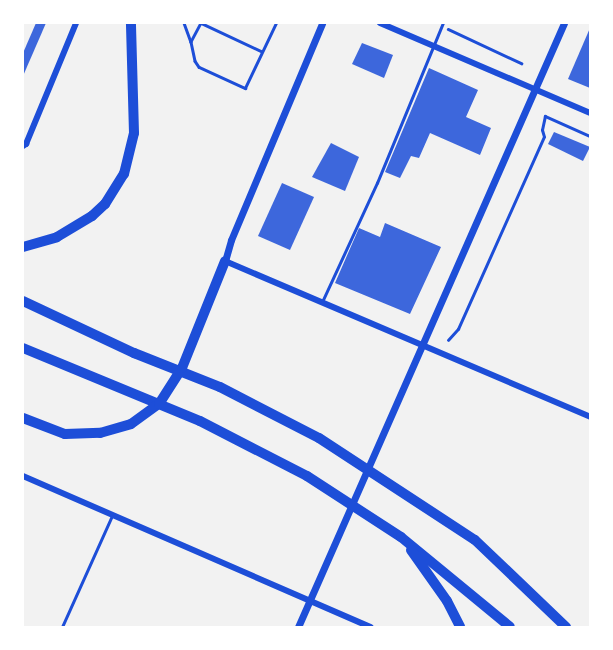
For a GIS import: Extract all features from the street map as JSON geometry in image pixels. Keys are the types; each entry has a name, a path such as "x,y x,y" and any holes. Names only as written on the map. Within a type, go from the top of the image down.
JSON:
{"highway":[{"path":"23,247 57,237 92,216 105,204 124,174 134,133 131,23"},
{"path":"23,418 65,434 100,433 131,424 159,404 181,368 225,261"},
{"path":"23,302 220,387 319,438 419,500 475,540 566,627"},
{"path":"23,348 200,421 307,476 401,537 510,627"},
{"path":"401,537 447,601 460,627"}],"street":[{"path":"25,145 76,23"},
{"path":"322,23 231,240 225,261 590,417"},
{"path":"380,23 590,113"},
{"path":"298,627 564,23"},
{"path":"23,477 372,627"}],"lane":[{"path":"184,23 200,67 245,88 276,23"},
{"path":"191,42 201,23 262,51"},
{"path":"322,302 377,183 442,24"},
{"path":"62,627 112,516"}],"path":[{"path":"442,24 522,63"},
{"path":"448,340 458,329 544,137 542,130 545,116 590,136"}],"building":[{"path":"36,23 46,23 23,76 23,53"},
{"path":"590,28 590,88 568,79"},
{"path":"362,43 393,55 384,78 352,64"},
{"path":"429,68 478,90 466,117 491,128 480,155 430,133 419,158 411,156 400,178 385,172"},
{"path":"554,132 590,147 583,161 548,144"},
{"path":"331,143 359,157 345,191 312,177"},
{"path":"282,183 314,197 290,250 258,236"},
{"path":"385,223 441,247 410,314 335,283 359,228 380,237"}]}
